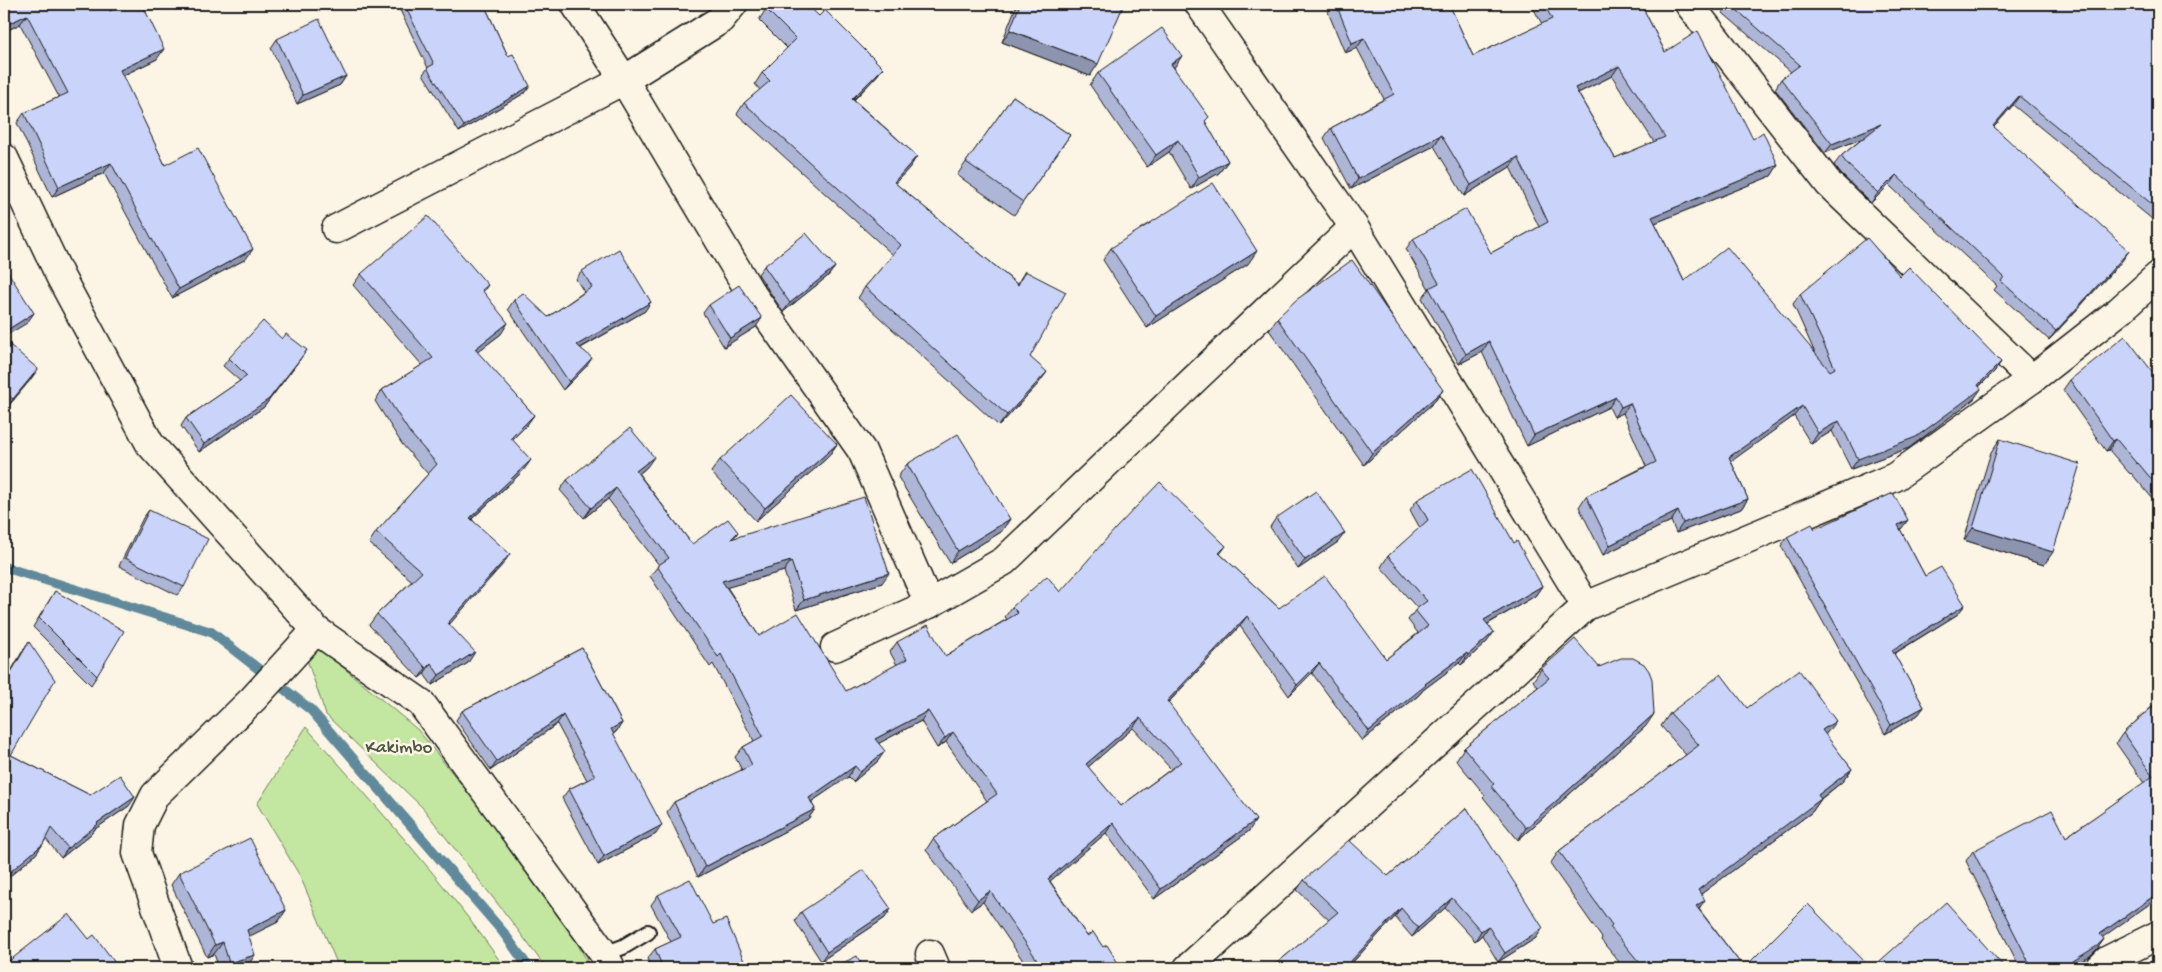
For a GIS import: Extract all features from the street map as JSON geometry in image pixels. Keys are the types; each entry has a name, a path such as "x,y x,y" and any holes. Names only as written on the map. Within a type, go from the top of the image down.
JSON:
{"street":[{"path":"575,4 624,80 749,290 862,451 929,604"},
{"path":"336,229 624,80 720,20 733,4"},
{"path":"1199,4 1354,227 1586,606"},
{"path":"1689,4 1829,184 2032,379"},
{"path":"4,158 61,278 150,444 316,630 421,703 608,961"},
{"path":"835,647 929,604 1004,561 1354,227"},
{"path":"1188,968 1586,606 1895,477 2032,379 2119,311 2158,276"},
{"path":"178,968 137,853 140,825 155,795 253,699 298,652 316,630"},
{"path":"2100,968 2108,960 2158,935"}],"lane":[{"path":"608,961 623,947 648,932"}],"green space":[{"name":"Kakimbo","path":"296,628 418,730 550,895 591,968 546,968 422,807 326,715"},
{"path":"306,727 384,815 459,905 505,968 339,968 300,876 257,804"}],"building":[{"path":"4,4 106,4 110,11 124,4 142,4 164,49 120,70 165,165 198,148 253,249 179,289 111,163 59,187 24,113 68,93 27,15 10,23 4,10"},
{"path":"404,4 484,4 508,56 513,54 530,86 464,126 427,68 434,64"},
{"path":"771,4 806,4 819,16 825,10 883,68 852,99 917,156 894,182 1018,285 1025,271 1066,292 1030,357 1047,372 1007,415 865,287 901,245 744,103 770,81 762,73 796,39 766,9"},
{"path":"1020,4 1124,4 1098,64 1010,30"},
{"path":"1336,4 1449,4 1473,56 1552,19 1544,4 1641,4 1665,52 1698,31 1753,139 1763,132 1778,165 1652,217 1684,281 1727,247 1830,371 1835,368 1800,294 1867,238 1900,276 1909,267 2001,362 1978,385 1981,389 1916,437 1858,459 1839,421 1818,433 1802,406 1729,457 1748,499 1683,523 1678,511 1610,545 1586,496 1656,462 1630,403 1621,407 1616,397 1534,435 1489,341 1466,354 1429,288 1439,283 1413,239 1466,209 1491,253 1548,222 1518,157 1471,185 1441,135 1358,179 1331,128 1394,94 1364,38 1352,43","holes":["1619,66 1665,137 1615,158 1575,88"]},
{"path":"1730,4 1801,4 1804,7 1808,4 2158,4 2158,209 2019,96 1993,126 2129,251 2056,331 2001,281 2004,277 1896,175 1878,193 1847,164 1841,156 1881,124 1832,144 1781,79 1800,65"},
{"path":"319,19 346,76 303,95 277,39"},
{"path":"1162,28 1182,56 1171,64 1209,117 1205,121 1228,161 1199,177 1178,140 1156,155 1098,73"},
{"path":"1013,96 1070,135 1023,202 966,162"},
{"path":"1213,183 1257,251 1156,316 1111,248"},
{"path":"428,216 488,285 482,290 508,323 475,349 534,415 511,438 531,460 470,518 510,554 448,623 475,652 439,675 431,663 426,668 377,614 422,572 376,532 437,464 410,433 382,390 433,358 361,274"},
{"path":"806,233 835,267 790,303 764,266"},
{"path":"619,249 651,302 577,345 592,358 569,382 514,300 523,293 548,317 592,287 582,271"},
{"path":"1352,260 1443,390 1372,453 1277,318 1296,300"},
{"path":"4,266 34,313 4,332"},
{"path":"739,285 762,318 730,338 709,305"},
{"path":"263,321 282,339 286,334 307,350 269,399 204,444 186,418 247,376 229,358"},
{"path":"2125,336 2158,379 2158,487 2116,439 2113,441 2070,380"},
{"path":"4,340 38,369 13,399 4,392"},
{"path":"791,395 837,444 765,508 720,460"},
{"path":"630,428 654,457 636,471 692,544 728,519 738,532 731,539 864,497 889,573 804,600 791,561 722,581 759,636 798,613 846,691 907,659 897,642 928,625 945,656 1018,613 1012,607 1047,576 1060,592 1116,528 1160,482 1226,546 1219,553 1279,608 1325,576 1386,659 1428,626 1415,610 1427,601 1388,556 1428,520 1417,500 1472,469 1514,543 1517,541 1542,586 1484,620 1494,632 1468,655 1467,653 1425,684 1369,731 1319,663 1297,685 1247,616 1167,701 1256,820 1161,889 1113,823 1048,879 1087,936 1093,932 1103,947 1107,945 1121,968 1037,968 1036,966 1040,964 990,891 978,900 933,839 997,794 953,732 945,738 928,711 875,739 885,751 860,772 855,766 809,798 815,809 705,867 674,802 752,765 743,747 763,736 721,654 718,657 657,566 669,558 616,488 591,508 567,480","holes":["1140,718 1181,762 1121,806 1086,764"]},
{"path":"958,434 1010,519 958,551 907,464"},
{"path":"2000,439 2080,464 2053,552 1973,528"},
{"path":"1316,491 1345,533 1305,560 1276,518"},
{"path":"1893,493 1908,520 1898,525 1925,576 1941,567 1965,605 1892,650 1924,707 1891,725 1787,537 1812,524 1815,529"},
{"path":"149,510 208,539 184,587 125,558"},
{"path":"55,591 124,631 97,676 39,618"},
{"path":"1575,639 1599,667 1621,658 1633,658 1644,664 1652,679 1654,714 1526,828 1491,786 1494,784 1464,748 1549,678 1541,669"},
{"path":"29,642 55,680 11,755 90,795 120,775 135,797 97,823 68,848 51,828 43,844 4,877 4,796 9,786 4,781 4,684"},
{"path":"582,648 622,723 611,729 662,825 604,856 569,789 595,776 563,715 497,761 462,711"},
{"path":"1799,670 1836,721 1822,730 1852,769 1818,795 1821,799 1698,890 1705,900 1696,906 1744,968 1644,968 1610,927 1612,925 1559,851 1699,745 1670,713 1721,674 1747,708"},
{"path":"2158,702 2158,893 2100,934 2104,939 2097,946 2062,968 2032,968 1973,851 2052,810 2066,837 2153,776 2123,733"},
{"path":"1467,808 1543,928 1505,953 1488,926 1481,931 1452,898 1418,928 1401,908 1350,962 1355,968 1271,968 1338,912 1304,880 1349,840 1388,876"},
{"path":"250,838 286,910 247,930 255,955 229,963 223,942 215,945 179,873"},
{"path":"864,870 891,909 827,952 801,912"},
{"path":"690,879 713,924 726,919 747,968 663,968 655,949 681,937 658,895"},
{"path":"1946,902 2005,968 1872,968"},
{"path":"1808,904 1871,968 1744,968"},
{"path":"69,914 89,939 94,935 119,968 4,968 4,965"},
{"path":"857,956 863,968 833,968"}],"waterway":[{"path":"4,567 211,632 311,710 503,932 529,968"}]}
